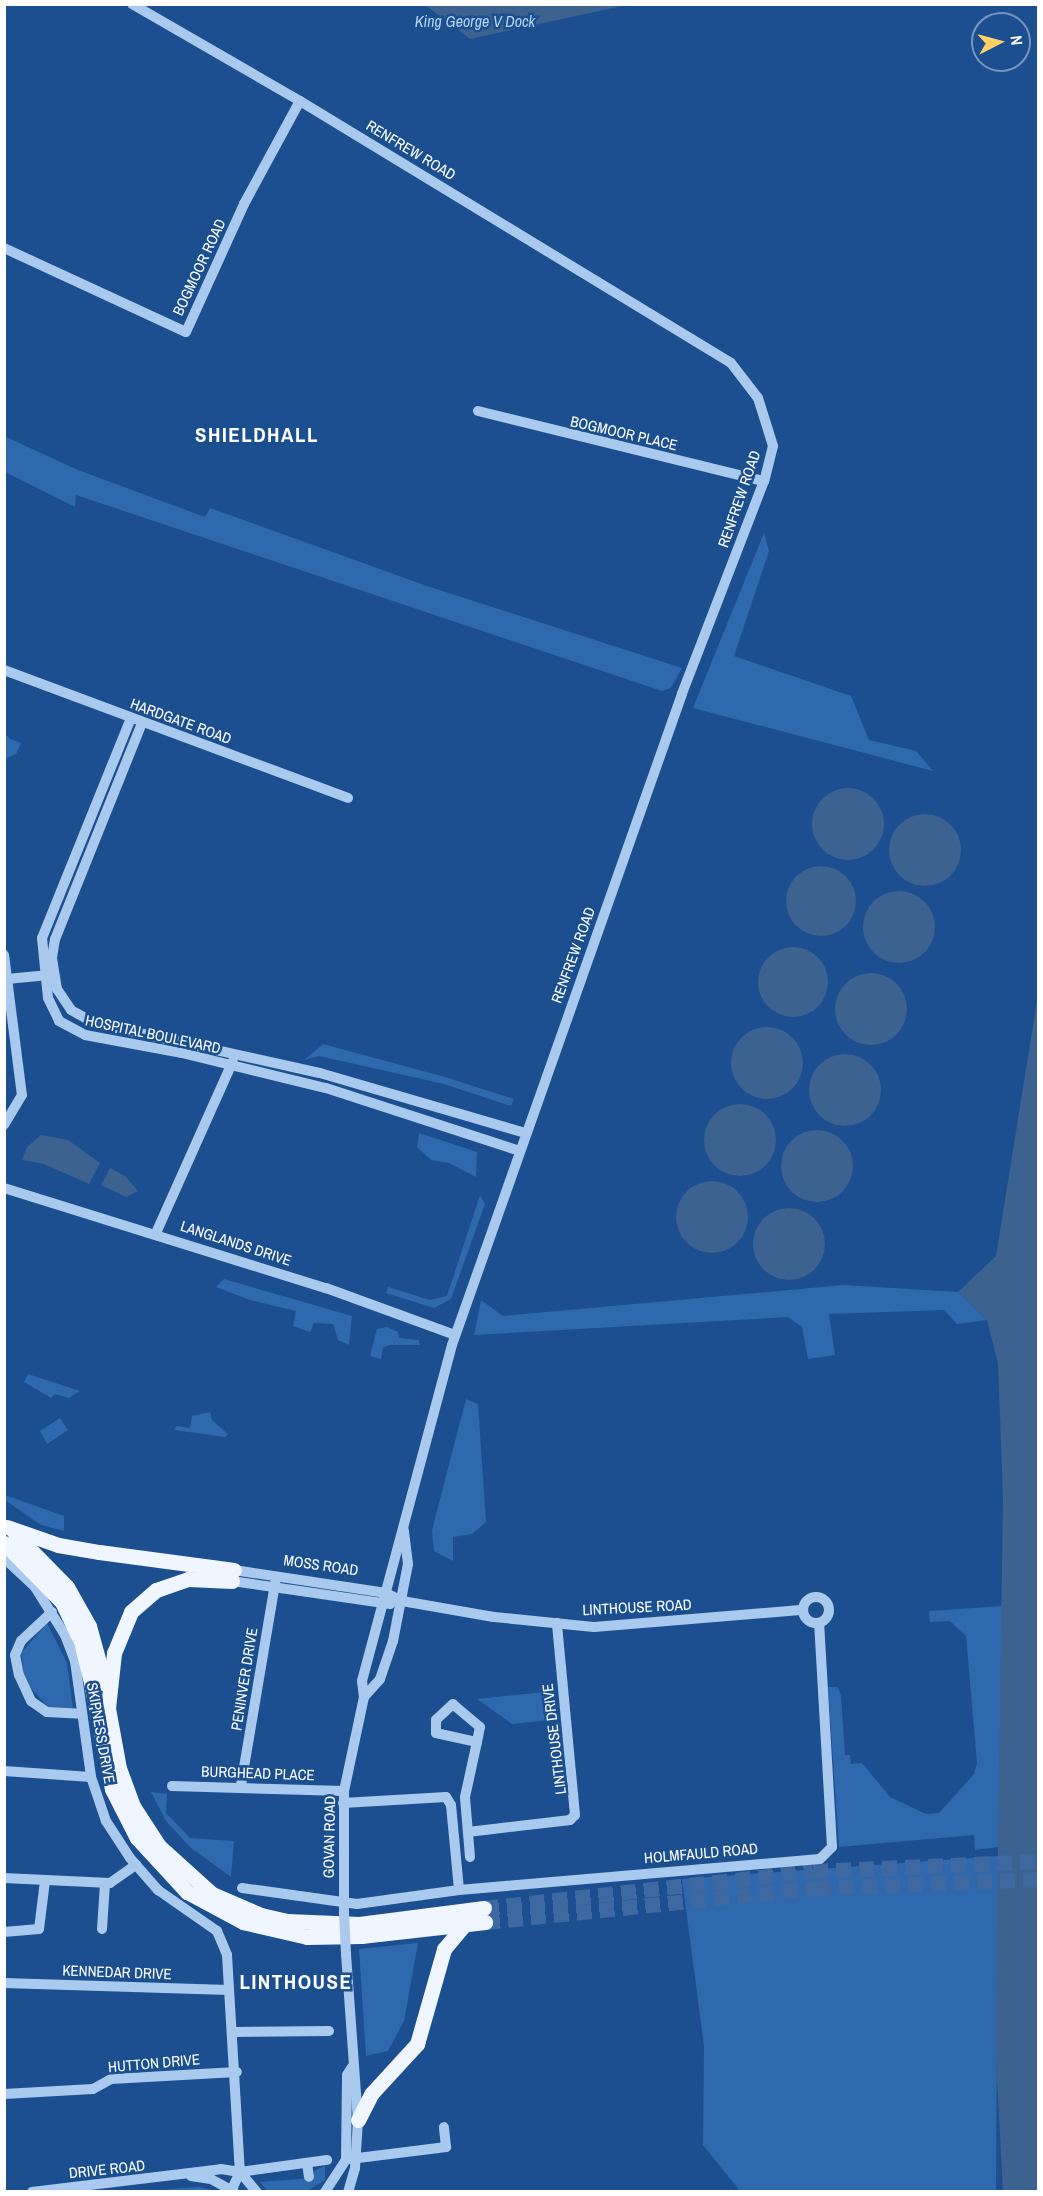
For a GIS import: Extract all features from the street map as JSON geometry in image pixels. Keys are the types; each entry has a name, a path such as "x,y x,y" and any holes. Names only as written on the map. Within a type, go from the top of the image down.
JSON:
{"main road":[{"path":"6,1527 58,1545 233,1576"},
{"path":"4,1543 62,1602 81,1642 112,1789 137,1838 171,1879 206,1905 261,1928 307,1937 361,1936 465,1924 484,1915 324,1924 261,1915 212,1893 159,1846 133,1806 119,1768 97,1647 78,1605 54,1570 6,1527"},
{"path":"108,1708 119,1635 140,1601 180,1580 233,1576"},
{"path":"358,2120 372,2093 417,2044 444,1949 465,1924"}],"street":[{"name":"RENFREW ROAD","path":"132,4 153,13 300,101 730,363 758,398 768,422 773,446 764,481 682,694 455,1335"},
{"name":"RENFREW ROAD","path":"142,4 153,13"},
{"name":"BOGMOOR ROAD","path":"4,248 186,332 244,204 300,101"},
{"name":"BOGMOOR PLACE","path":"478,411 764,481"},
{"name":"HARDGATE ROAD","path":"4,670 348,798"},
{"name":"HOSPITAL BOULEVARD","path":"131,718 44,930 41,945 49,975 52,1009 59,1021 75,1032 326,1088 520,1150"},
{"name":"HOSPITAL BOULEVARD","path":"142,723 57,930 49,975 62,1000 94,1023 320,1073 525,1133"},
{"path":"4,955 22,1095 4,1125"},
{"path":"7,979 49,975"},
{"path":"156,1233 236,1053"},
{"name":"LANGLANDS DRIVE","path":"4,1188 156,1233 455,1335"},
{"name":"GOVAN ROAD","path":"348,2192 358,2120 352,2067 344,1908 344,1791 364,1696 362,1681 455,1335"},
{"path":"364,1696 380,1679 402,1601 409,1557 403,1527"},
{"name":"SKIPNESS DRIVE","path":"4,1558 35,1587 52,1612 75,1661 91,1777 106,1821 136,1865 158,1890 217,1931 227,1955 237,2072 240,2172"},
{"name":"MOSS ROAD","path":"233,1576 385,1599"},
{"name":"PENINVER DRIVE","path":"241,1785 275,1581"},
{"name":"LINTHOUSE ROAD","path":"385,1599 594,1627 803,1610 812,1598 825,1600 829,1614 819,1623"},
{"path":"803,1610 809,1622 819,1623"},
{"path":"52,1612 33,1626 10,1654 24,1691 31,1701 47,1712 81,1714"},
{"name":"LINTHOUSE DRIVE","path":"468,1832 570,1820 575,1815 557,1623"},
{"name":"HOLMFAULD ROAD","path":"242,1888 344,1908 459,1890 820,1859 829,1855 832,1847 819,1623"},
{"path":"470,1857 465,1797 477,1742"},
{"path":"4,1771 91,1777"},
{"name":"BURGHEAD PLACE","path":"172,1786 241,1785 344,1791"},
{"path":"343,1803 446,1797 452,1805 459,1890"},
{"path":"4,1878 105,1884 136,1865"},
{"path":"4,1932 39,1929 45,1881"},
{"path":"102,1929 105,1884"},
{"name":"KENNEDAR DRIVE","path":"4,1983 229,1990"},
{"path":"234,2032 329,2031"},
{"name":"GOVAN ROAD","path":"351,2158 347,2076 352,2067"},
{"name":"HUTTON DRIVE","path":"4,2094 93,2089 111,2079 237,2072"},
{"path":"325,2192 351,2158 446,2147 444,2127"},
{"name":"DRIVE ROAD","path":"33,2192 221,2169 240,2172 327,2160"},
{"path":"307,2163 309,2177"},
{"path":"240,2172 257,2192"},
{"name":"DRIVE ROAD","path":"185,2175 211,2180 233,2190 240,2172"}],"shaded area":[{"path":"4,436 78,470 205,517 210,508 427,586 682,668 671,688 662,691 76,495 75,507 5,472"},
{"path":"764,533 769,551 734,656 851,696 869,740 916,751 933,771 693,708"},
{"path":"4,732 10,739 21,743 16,754 5,759"},
{"path":"323,1044 445,1077 514,1099 511,1106 444,1084 319,1056 304,1060"},
{"path":"419,1133 477,1152 476,1177 449,1163 431,1160 417,1147"},
{"path":"480,1195 485,1204 451,1299 434,1308 386,1293 388,1287 430,1300 447,1296"},
{"path":"224,1279 352,1316 349,1345 338,1340 333,1324 314,1323 310,1332 293,1326 296,1311 250,1300 216,1287"},
{"path":"844,1285 958,1292 987,1320 957,1324 944,1310 829,1314 835,1355 808,1359 802,1327 788,1317 474,1335 481,1300 503,1316"},
{"path":"387,1327 398,1332 399,1338 419,1340 420,1345 389,1345 383,1348 381,1359 370,1356 377,1329"},
{"path":"28,1374 80,1391 69,1398 55,1394 51,1398 24,1382"},
{"path":"466,1399 478,1404 486,1522 472,1534 453,1537 453,1561 434,1551 432,1530"},
{"path":"210,1412 212,1420 228,1434 225,1437 174,1430 177,1426 190,1428 192,1416"},
{"path":"60,1418 68,1430 47,1444 40,1431"},
{"path":"5,1495 64,1516 64,1531 41,1525 5,1500"},
{"path":"1002,1606 999,1847 975,1850 974,1835 839,1847 828,1687 838,1687 841,1696 845,1755 850,1755 851,1764 862,1763 890,1797 926,1814 939,1813 974,1774 977,1763 966,1636 950,1621 930,1622 929,1611"},
{"path":"47,1623 67,1663 73,1709 52,1711 25,1682 21,1653"},
{"path":"555,1691 559,1719 512,1724 477,1699"},
{"path":"151,1792 167,1794 166,1813 190,1838 234,1841 231,1877 191,1848 166,1821"},
{"path":"998,1856 996,2191 740,2191 703,2145 704,2046 682,1879"},
{"path":"418,1943 404,2021 388,2051 366,2056 359,1949"},
{"path":"325,2166 325,2180 307,2191 268,2191 260,2182 314,2178 314,2171"},
{"path":"199,2187 216,2191 152,2191 181,2188"}],"water":[{"name":"King George V Dock","path":"425,5 627,5 470,39"},
{"path":"848,788 868,794 878,804 884,824 878,844 868,854 848,860 828,854 818,844 812,824 818,804 828,794"},
{"path":"925,814 945,820 955,830 961,850 955,870 945,880 925,886 905,880 895,870 889,850 895,830 905,820"},
{"path":"821,866 834,869 846,876 853,888 856,901 853,914 846,926 834,933 821,936 808,933 796,926 789,914 786,901 789,888 796,876 808,869"},
{"path":"899,891 919,897 929,907 935,927 929,947 919,957 899,963 879,957 869,947 863,927 869,907 879,897"},
{"path":"800,947 813,953 822,962 826,968 828,982 826,996 818,1007 807,1015 786,1017 768,1007 760,996 758,975 768,957 779,949"},
{"path":"871,973 891,979 901,989 907,1009 901,1029 891,1039 871,1045 851,1039 841,1029 835,1009 841,989 851,979"},
{"path":"1038,994 1038,2191 1003,2192 995,2042 1003,1498 998,1363 987,1320 958,1292 996,1256"},
{"path":"767,1027 787,1033 797,1043 803,1063 797,1083 787,1093 767,1099 747,1093 737,1083 731,1063 737,1043 747,1033"},
{"path":"845,1054 865,1060 875,1070 881,1090 875,1110 865,1120 845,1126 825,1120 815,1110 809,1090 815,1070 825,1060"},
{"path":"740,1104 760,1110 770,1120 776,1140 770,1160 760,1170 740,1176 720,1170 710,1160 704,1140 710,1120 720,1110"},
{"path":"817,1130 837,1136 847,1146 853,1166 847,1186 837,1196 817,1202 797,1196 787,1186 781,1166 787,1146 797,1136"},
{"path":"41,1135 68,1140 100,1163 89,1184 44,1164 22,1160 27,1147"},
{"path":"110,1168 125,1176 138,1191 126,1197 101,1185"},
{"path":"712,1181 732,1187 742,1197 748,1217 742,1237 732,1247 712,1253 692,1247 682,1237 676,1217 682,1197 692,1187"},
{"path":"789,1208 809,1214 819,1224 825,1244 819,1264 809,1274 789,1280 769,1274 759,1264 753,1244 759,1224 769,1214"}],"tunnel":[{"path":"484,1908 813,1871 1038,1861"},
{"path":"485,1922 816,1888 1038,1879"}],"district":[{"name":"SHIELDHALL","path":"257,435"},
{"name":"LINTHOUSE","path":"296,1982"}]}
